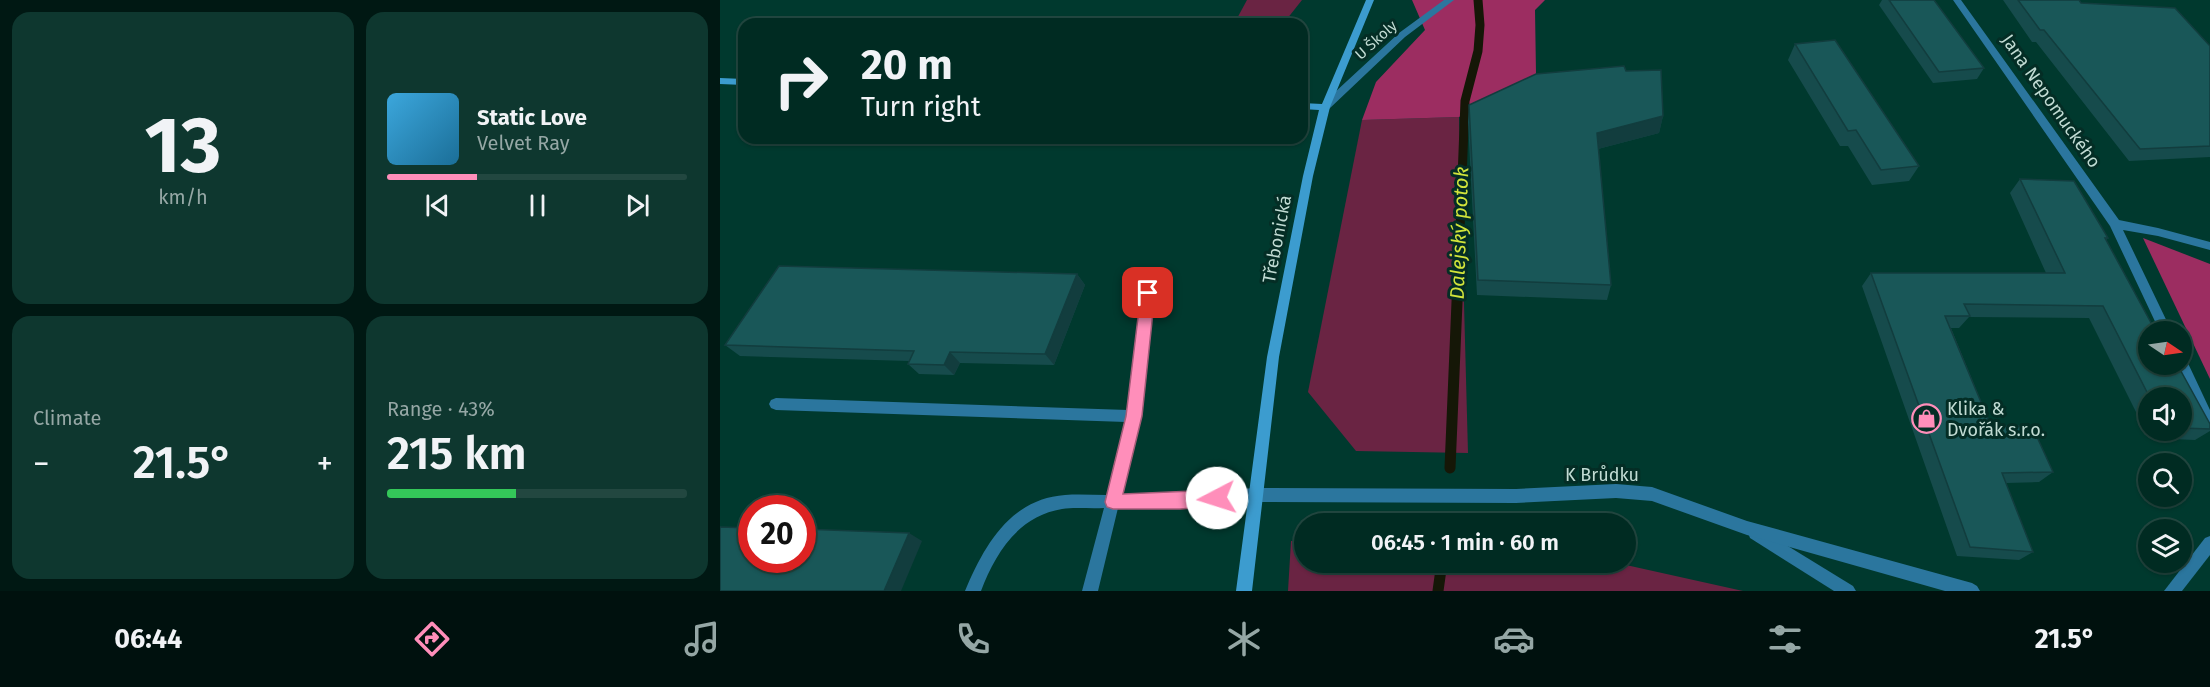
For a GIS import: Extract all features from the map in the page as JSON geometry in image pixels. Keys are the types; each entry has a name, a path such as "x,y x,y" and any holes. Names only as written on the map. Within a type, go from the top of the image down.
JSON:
{"street":[{"name":"Třebonická","path":"1244,591 1254,495 1273,357 1288,272 1325,106 1370,0"},
{"name":"U Školy","path":"1325,106 1402,35 1450,0"},
{"name":"Jana Nepomuckého","path":"1957,0 2115,224 2161,321"},
{"path":"720,81 738,82"},
{"path":"1308,106 1325,106"},
{"path":"2115,224 2158,232 2210,246"},
{"path":"1090,591 1134,416 1148,293"},
{"path":"2187,375 2210,424"},
{"path":"776,404 1134,416"},
{"name":"K Brůdku","path":"973,591 981,567 996,542 1028,513 1045,504 1180,501 1254,495 1494,496 1616,491 1652,494 1747,528 1972,591"},
{"path":"1747,528 1848,591"},
{"path":"2172,591 2210,543"}],"shaded area":[{"path":"1247,0 1302,0 1288,18 1237,18"},
{"path":"1412,0 1545,0 1535,10 1536,74 1459,117 1362,120 1376,82 1425,30"},
{"path":"1459,117 1468,453 1356,451 1308,392 1362,120"},
{"path":"2143,238 2210,264 2210,379 2192,341 2192,321 2182,321"},
{"path":"1291,541 1294,541 1294,573 1636,573 1636,567 1743,591 1288,591"}],"building":[{"path":"1889,0 1934,0 1984,68 1939,72"},
{"path":"2018,0 2079,0 2081,3 2175,8 2210,46 2210,146 2140,149 2044,30 2040,30"},
{"path":"1835,40 1919,166 1881,170 1856,130 1848,131 1795,44"},
{"path":"1624,66 1626,71 1661,70 1663,116 1597,133 1611,285 1478,280 1469,105 1536,74"},
{"path":"2020,179 2074,181 2108,238 2105,238 2150,321 2138,321 2138,375 2103,306 1964,304 1970,316 1945,316 1991,426 2032,426 2053,472 2002,473 2033,552 1970,547 1871,273 2065,273"},
{"path":"779,266 1077,274 1045,354 950,352 944,365 908,364 914,351 725,345"},
{"path":"2138,375 2183,375 2190,387 2144,387"},
{"path":"2192,391 2210,424 2210,429 2192,428"},
{"path":"720,527 738,528 738,573 816,573 816,530 909,533 884,591 720,591"}],"waterway":[{"name":"Dalejský potok","path":"1459,256 1465,101 1478,51 1480,25 1478,0"},
{"name":"Dalejský potok","path":"1450,468 1459,255"},
{"name":"Dalejský potok","path":"1438,591 1440,573"}],"place":[{"name":"Klika & Dvořák s.r.o.","path":"1926,419"}],"route":[{"path":"1148,293 1134,416 1113,502 1217,498"}]}
